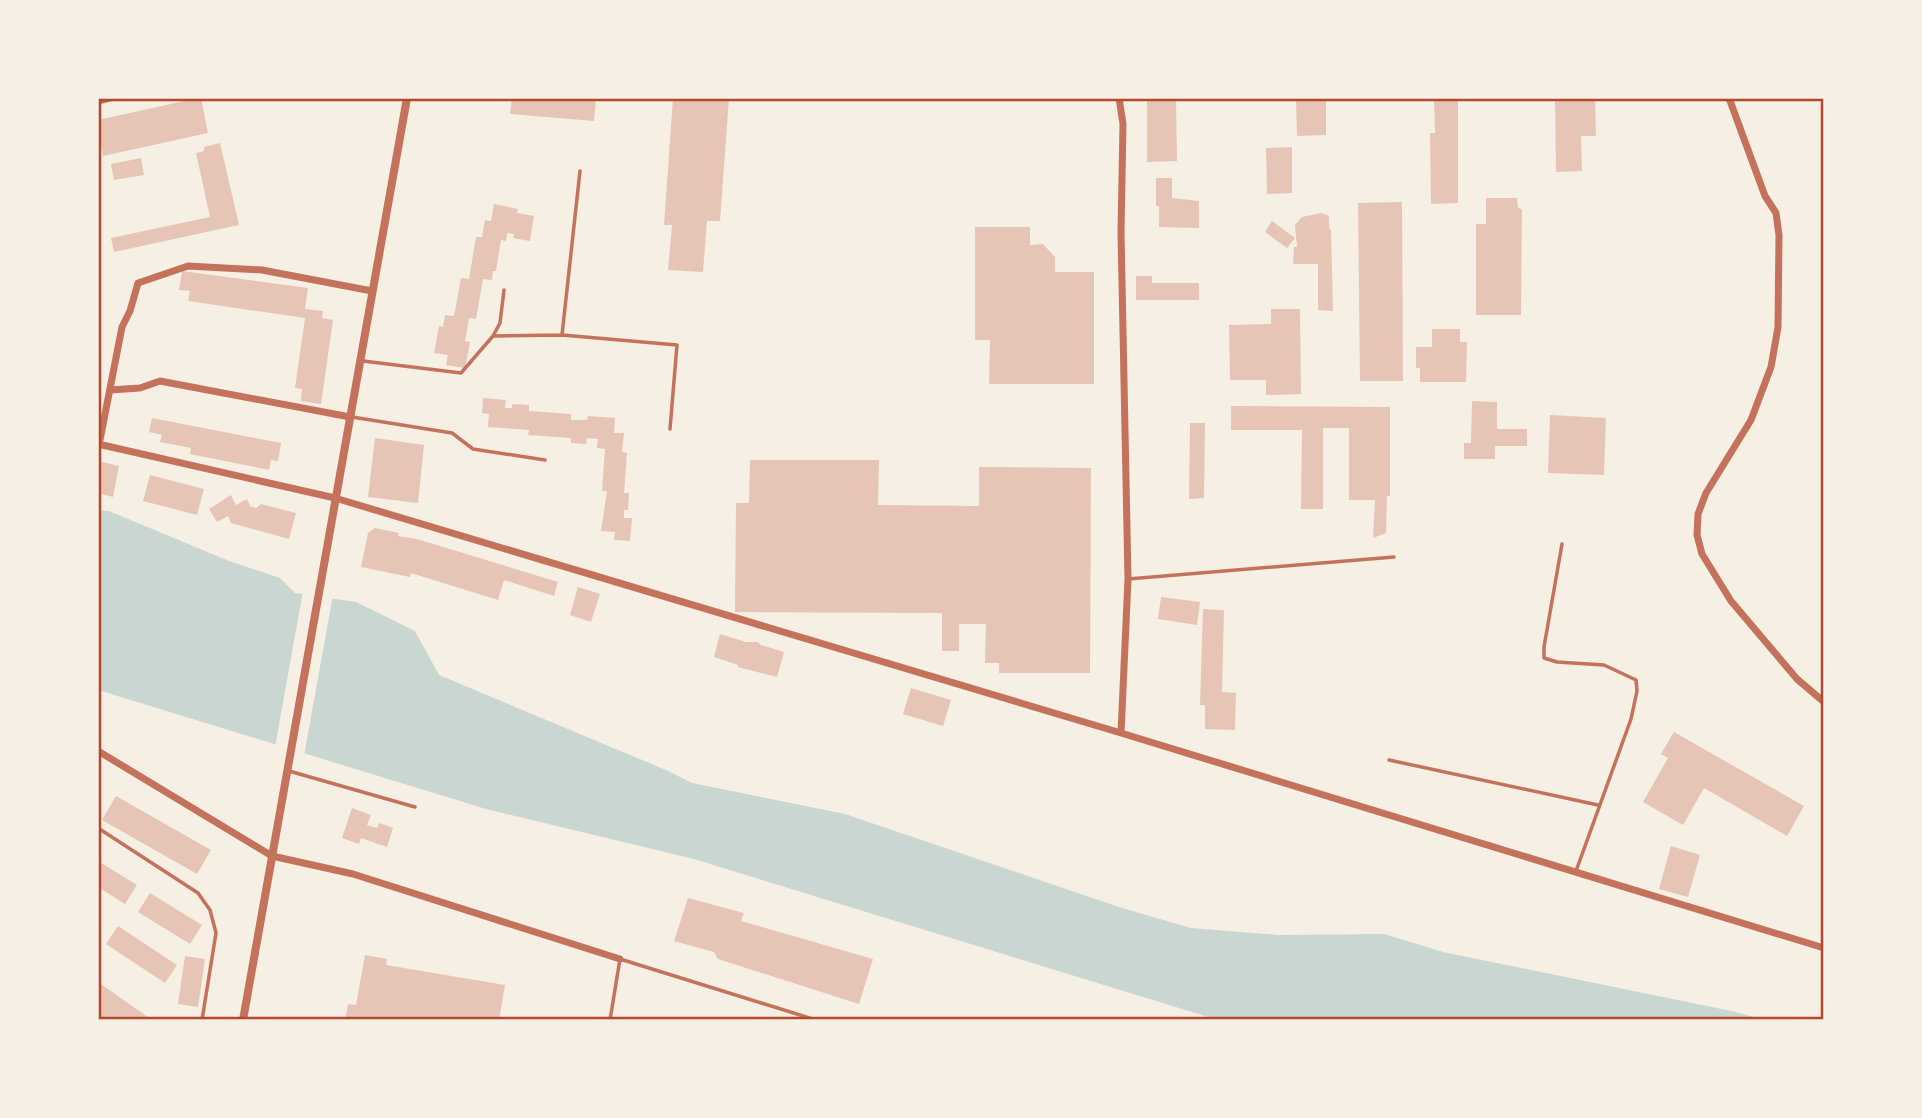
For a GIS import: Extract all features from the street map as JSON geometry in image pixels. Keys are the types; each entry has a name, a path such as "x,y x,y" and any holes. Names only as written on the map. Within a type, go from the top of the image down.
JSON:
{"street":[{"path":"98,101 110,98"},
{"path":"1119,98 1123,124 1121,232 1128,579 1121,733"},
{"path":"1729,98 1765,196 1776,213 1779,235 1778,327 1771,367 1751,420 1706,493 1698,514 1697,535 1702,554 1731,601 1797,679 1824,702"},
{"path":"243,1020 405,100"},
{"path":"372,291 262,270 188,266 138,283 122,327 98,444 335,498 1824,947"},
{"path":"110,390 140,388 160,382 350,417"},
{"path":"98,751 272,856 354,874 620,960"}],"lane":[{"path":"562,335 580,170"},
{"path":"361,360 461,373 500,323 504,290"},
{"path":"492,336 562,335 677,345 670,429"},
{"path":"350,417 452,433 472,449 544,460"},
{"path":"1562,544 1544,658 1557,662 1604,665 1636,680 1637,691 1630,719 1576,871"},
{"path":"1128,579 1394,557"},
{"path":"1389,760 1598,804"},
{"path":"287,770 415,807"},
{"path":"98,828 198,893 211,910 216,933 202,1020"},
{"path":"610,1020 620,960 816,1020"}],"shaded area":[{"path":"98,510 109,511 229,561 280,578 295,593 356,602 415,631 439,675 692,783 845,814 1122,908 1191,928 1279,935 1384,934 1443,952 1764,1020 1218,1020 694,859 486,809 98,690"}],"pier":[{"path":"303,591 333,595 304,756 275,747"}],"building":[{"path":"201,98 208,133 103,156 98,120"},
{"path":"512,98 596,98 594,121 510,114"},
{"path":"673,98 729,98 720,221 707,221 703,272 668,270 672,225 664,225"},
{"path":"1147,98 1176,98 1177,161 1147,162"},
{"path":"1296,98 1326,98 1326,135 1297,136"},
{"path":"1434,98 1458,98 1458,203 1431,204 1430,133 1435,133"},
{"path":"1555,98 1595,98 1596,136 1581,136 1582,171 1556,172"},
{"path":"220,143 239,225 114,252 111,238 210,217 196,153 204,151 204,147"},
{"path":"1292,147 1292,193 1267,194 1266,148"},
{"path":"141,158 144,175 114,180 111,164"},
{"path":"1156,178 1172,178 1172,198 1199,201 1199,228 1159,227"},
{"path":"1486,198 1517,198 1518,208 1522,209 1521,315 1476,315 1476,224 1486,224"},
{"path":"1402,202 1403,381 1360,381 1358,203"},
{"path":"494,204 518,209 517,213 534,216 530,241 513,238 514,234 507,233 506,241 501,240 496,271 493,271 492,280 483,279 476,319 469,318 465,341 470,342 465,368 446,365 448,355 434,353 439,326 443,327 445,315 454,316 461,278 469,279 476,237 482,237 485,220 491,221"},
{"path":"1321,213 1329,216 1331,230 1333,311 1318,310 1318,264 1293,264 1294,247 1297,247 1295,225 1302,217"},
{"path":"1272,221 1295,238 1287,248 1265,232"},
{"path":"975,227 1030,227 1030,245 1043,244 1055,257 1055,272 1094,272 1094,384 989,384 990,340 975,340"},
{"path":"182,271 308,288 305,309 323,311 322,318 333,320 321,404 301,401 302,389 295,388 305,318 188,301 190,291 179,290"},
{"path":"1136,276 1152,276 1152,283 1199,283 1199,300 1136,300"},
{"path":"1271,309 1300,309 1301,394 1266,395 1266,380 1230,380 1229,325 1271,324"},
{"path":"1432,329 1460,329 1460,342 1467,342 1466,382 1420,382 1420,368 1416,368 1416,347 1432,347"},
{"path":"483,398 506,400 505,408 512,408 512,404 529,405 529,411 571,414 571,420 587,420 588,416 615,418 614,433 624,433 622,452 627,453 624,493 629,493 628,510 624,510 624,518 632,518 630,541 614,540 615,532 601,531 607,491 602,491 605,449 597,448 598,439 587,438 586,444 571,443 571,438 528,435 529,430 488,427 489,414 482,413"},
{"path":"1472,401 1497,402 1497,429 1527,429 1527,446 1495,446 1495,459 1464,459 1464,443 1471,443"},
{"path":"1231,406 1390,407 1390,496 1387,496 1386,533 1373,538 1375,500 1349,500 1349,428 1323,428 1323,509 1301,509 1302,430 1231,430"},
{"path":"1550,415 1606,418 1604,475 1548,473"},
{"path":"152,418 281,443 278,461 271,460 269,470 190,454 191,448 160,442 162,435 149,432"},
{"path":"1190,423 1205,423 1204,498 1189,499"},
{"path":"375,438 424,445 418,503 368,497"},
{"path":"750,460 879,460 878,505 979,506 979,467 1091,468 1090,673 999,673 999,663 985,663 986,624 959,624 959,651 942,651 942,613 735,612 736,503 749,503"},
{"path":"98,461 119,466 113,497 98,493"},
{"path":"150,475 204,489 197,515 143,501"},
{"path":"231,495 236,505 247,499 250,506 256,508 261,504 296,513 289,539 231,523 228,516 217,522 209,509"},
{"path":"375,528 558,582 554,596 504,580 498,600 411,573 410,577 361,567 368,533"},
{"path":"578,587 600,594 591,622 570,615"},
{"path":"1161,597 1200,602 1197,625 1158,619"},
{"path":"1203,609 1224,610 1222,692 1236,693 1235,730 1205,729 1205,705 1200,705"},
{"path":"720,634 746,642 758,642 784,652 777,677 738,667 714,657"},
{"path":"911,688 951,700 943,726 903,714"},
{"path":"1674,732 1804,806 1787,836 1704,788 1683,825 1643,802 1668,758 1661,754"},
{"path":"116,796 211,850 197,874 102,820"},
{"path":"352,808 371,815 367,825 377,828 379,823 393,828 387,847 361,838 359,844 342,838"},
{"path":"1671,846 1700,855 1688,897 1659,889"},
{"path":"98,861 137,885 125,904 98,887"},
{"path":"150,893 202,925 190,944 138,912"},
{"path":"688,898 744,913 741,921 873,959 859,1004 718,959 714,952 674,941"},
{"path":"118,926 177,965 165,983 106,944"},
{"path":"365,955 387,959 386,965 505,985 499,1020 345,1020 348,1004 356,1005"},
{"path":"185,956 205,959 198,1007 178,1004"},
{"path":"98,982 152,1020 98,1020"}]}
